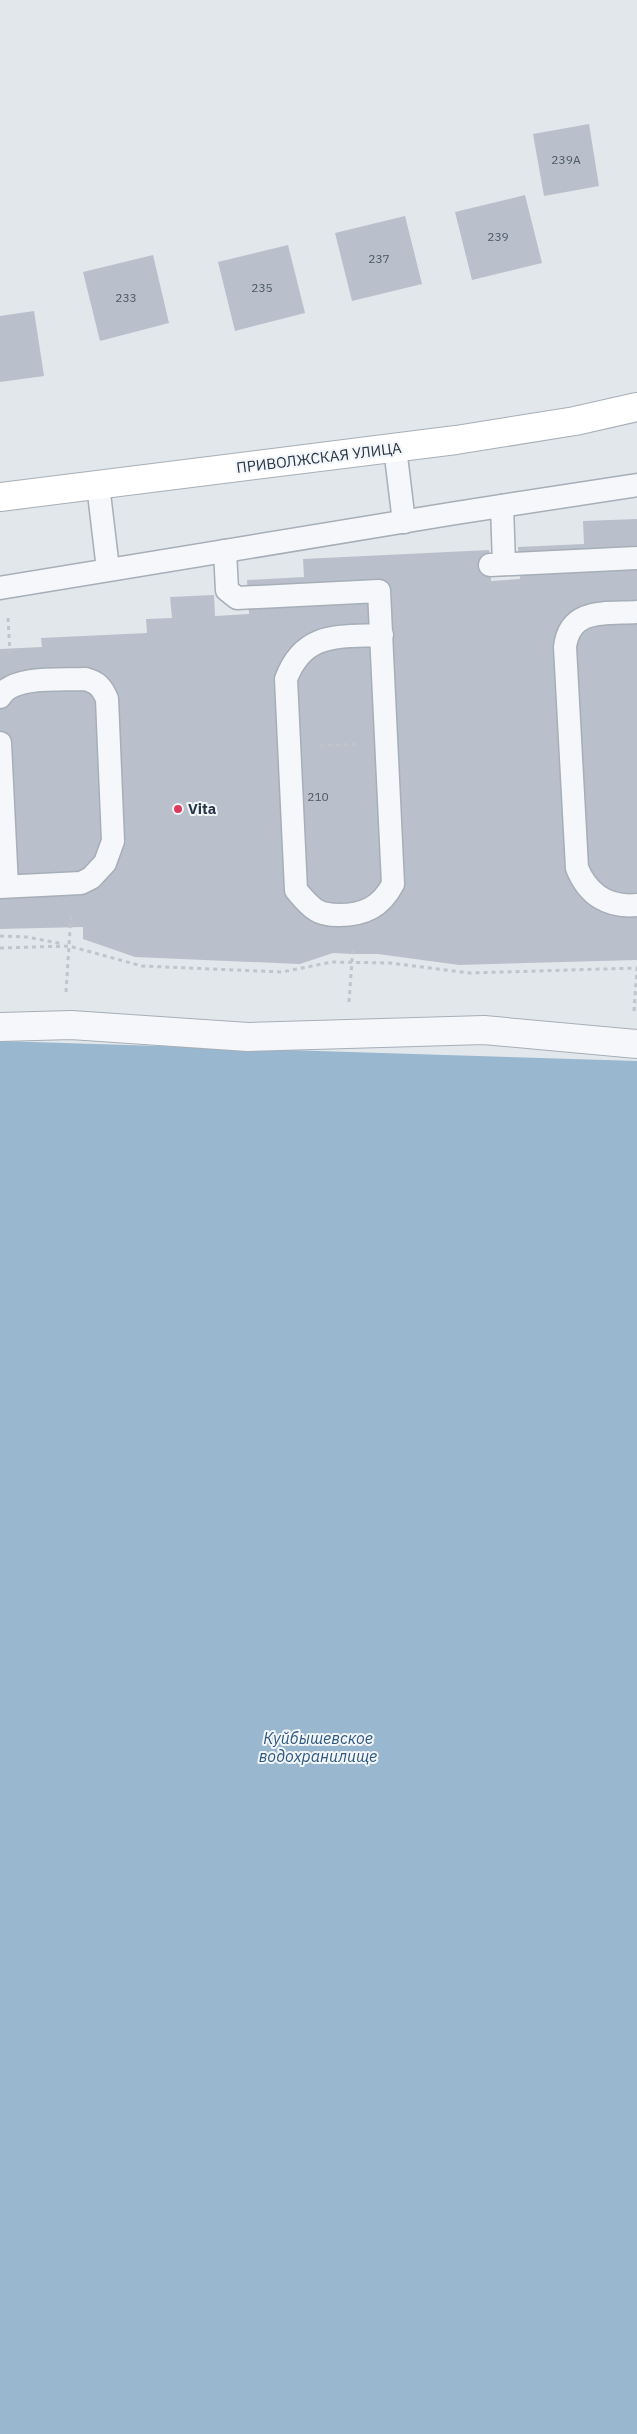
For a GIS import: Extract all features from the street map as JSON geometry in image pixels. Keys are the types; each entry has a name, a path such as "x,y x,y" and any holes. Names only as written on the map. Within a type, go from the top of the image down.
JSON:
{"main road":[{"name":"ПРИВОЛЖСКАЯ УЛИЦА","path":"0,496 394,448 575,421 637,406"}],"street":[{"path":"0,1027 71,1025 265,1037 484,1030 637,1044"}],"lane":[{"path":"394,448 404,522"},
{"path":"98,485 108,569"},
{"path":"0,588 225,550 637,485"},
{"path":"502,506 497,565 637,558"},
{"path":"225,550 228,590 237,598 380,590 387,742 393,884 380,903 355,915 330,915 317,911 296,890 286,679 291,664 300,652 314,643 331,637 382,635"},
{"path":"637,612 589,614 579,619 566,636 565,647 577,868 583,882 608,903 624,906 637,905"},
{"path":"0,697 4,690 20,682 85,679 94,681 103,690 107,699 114,841 106,863 91,878 80,883 4,887 0,743"}],"path":[{"path":"289,747 387,742"},
{"path":"65,1001 70,927"},
{"path":"0,936 28,937 142,966 282,972 307,969 326,963 352,962 398,964 470,973 637,968 634,1013"},
{"path":"0,948 69,946"},
{"path":"349,1006 352,954"}],"water":[{"name":"Куйбышевское водохранилище","path":"0,1041 637,1061 637,2434 0,2434"}],"building":[{"path":"589,124 599,186 544,196 533,134"},
{"path":"525,195 542,263 472,280 455,212"},
{"path":"405,216 422,284 352,301 335,233"},
{"path":"288,245 305,313 235,331 218,262"},
{"path":"153,255 169,323 100,341 83,272"},
{"path":"34,311 44,376 0,382 0,316"},
{"path":"637,519 637,960 459,965 378,954 333,953 300,964 135,957 83,939 83,927 0,929 0,649 42,647 41,638 147,633 146,619 172,618 170,597 214,595 215,616 249,614 247,580 304,577 303,559 489,550 491,581 520,579 518,547 584,544 583,521"}],"place":[{"name":"Vita","path":"178,809"}]}
